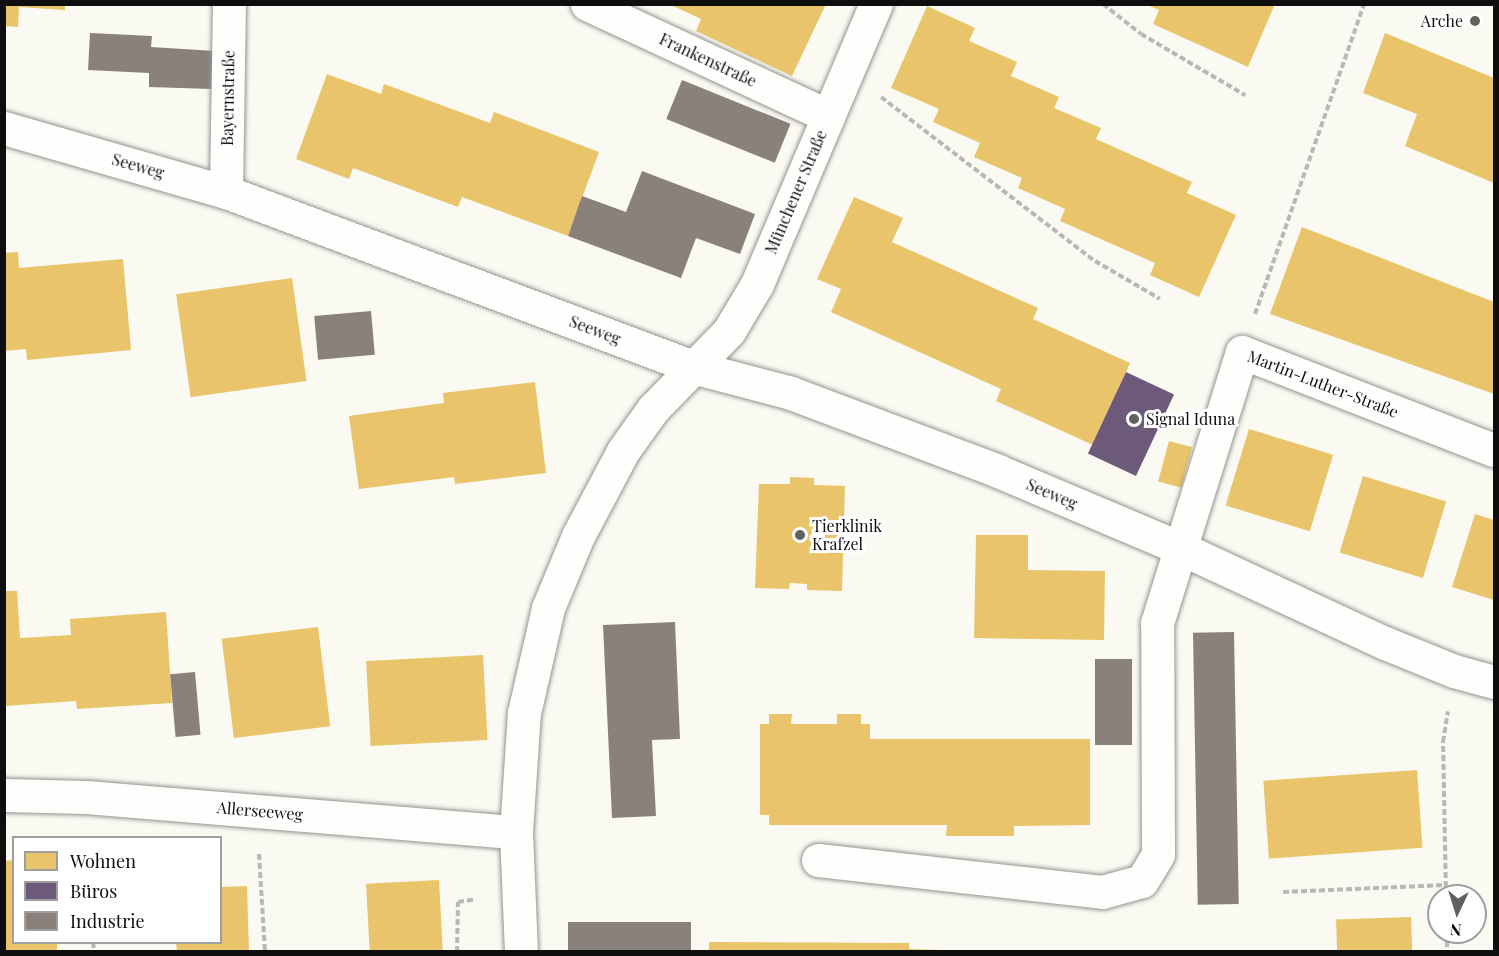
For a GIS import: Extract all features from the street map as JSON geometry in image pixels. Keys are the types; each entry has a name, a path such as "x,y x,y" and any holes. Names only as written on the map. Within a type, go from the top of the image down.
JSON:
{"street":[{"name":"Bayernstraße","path":"226,192 229,4"},
{"name":"Frankenstraße","path":"587,4 828,116"},
{"name":"Münchener Straße","path":"521,951 516,832 524,713 548,608 578,536 623,451 653,409 696,368 729,331 756,284 876,4"},
{"name":"Seeweg","path":"4,128 226,192 696,368 791,393 998,471 1180,548 1385,643 1494,682"},
{"name":"Martin-Luther-Straße","path":"1180,548 1242,351 1494,450"},
{"path":"818,860 1102,892 1142,881 1158,854 1157,623 1180,548"},
{"name":"Allerseeweg","path":"4,795 86,797 516,832"}],"path":[{"path":"1103,4 1141,34 1245,95"},
{"path":"1242,351 1364,4"},
{"path":"847,71 1095,261 1160,299"},
{"path":"1443,742 1446,884"},
{"path":"257,811 265,951"},
{"path":"1283,892 1427,886"}],"building: Wohnen":[{"path":"4,4 65,4 65,10 19,7 18,27 4,26"},
{"path":"669,4 826,4 792,76 696,31 701,19"},
{"path":"1145,4 1275,4 1248,67 1153,24 1159,10"},
{"path":"927,6 975,28 969,41 1017,62 1011,76 1059,97 1054,108 1101,128 1096,139 1192,182 1187,193 1236,215 1199,297 1150,275 1155,263 1060,221 1065,209 1018,188 1022,178 974,157 980,143 933,122 939,109 891,88"},
{"path":"1385,33 1494,78 1494,183 1405,146 1417,114 1363,93"},
{"path":"327,74 381,94 384,84 490,123 494,112 599,152 568,236 462,197 458,207 353,168 349,179 296,159"},
{"path":"854,197 903,218 892,242 1038,308 1033,319 1130,363 1093,445 996,401 1001,389 831,312 841,289 817,279"},
{"path":"1302,227 1494,302 1494,394 1270,314"},
{"path":"18,252 19,268 123,259 131,350 27,360 26,349 4,351 4,253"},
{"path":"292,278 306,381 191,397 176,294"},
{"path":"535,382 546,473 455,484 454,477 359,489 349,416 444,403 443,393"},
{"path":"1249,429 1333,455 1310,531 1226,506"},
{"path":"1169,441 1192,447 1181,488 1158,482"},
{"path":"1363,476 1446,501 1423,578 1340,553"},
{"name":"Tierklinik Krafzel","path":"790,477 814,478 814,485 845,486 842,591 807,590 807,584 790,583 789,589 755,588 759,484 790,484"},
{"path":"1475,514 1494,520 1494,600 1452,587"},
{"path":"976,535 1028,535 1028,570 1105,571 1104,640 974,638"},
{"path":"4,591 17,591 20,638 71,635 70,619 166,612 172,703 77,709 76,701 4,706"},
{"path":"318,627 330,726 234,738 222,639"},
{"path":"483,655 487,740 371,746 366,661"},
{"path":"769,714 792,714 791,724 837,724 837,714 861,714 861,724 870,724 870,739 1090,739 1090,825 1014,826 1014,836 946,836 947,825 769,825 769,815 760,815 760,724 769,724"},
{"path":"1417,770 1422,848 1269,859 1263,781"},
{"path":"12,860 12,944 57,944 57,952 4,952 4,861"},
{"path":"439,880 443,952 370,952 366,884"},
{"path":"247,886 249,952 177,952 176,944 222,944 222,887"},
{"path":"1411,917 1412,952 1337,952 1336,920"},
{"path":"709,942 909,943 909,949 1008,952 709,952"}],"building: Büros":[{"name":"Signal Iduna","path":"1126,372 1174,394 1136,476 1088,454"}],"building: Industrie":[{"path":"90,33 152,36 151,47 215,51 212,89 149,87 149,73 88,70"},
{"path":"682,80 790,124 775,163 666,119"},
{"path":"642,171 755,214 740,254 696,238 681,278 568,236 582,196 626,212"},
{"path":"371,311 375,355 318,360 314,316"},
{"path":"675,622 680,739 652,740 656,816 612,818 603,625"},
{"path":"1234,632 1239,904 1198,905 1193,633"},
{"path":"1095,659 1132,659 1132,745 1095,745"},
{"path":"195,672 200,735 176,737 170,674"},
{"path":"568,922 691,922 691,952 568,952"}],"place":[{"name":"Arche","path":"1475,21"},
{"name":"Signal Iduna","path":"1134,419"},
{"name":"Tierklinik Krafzel","path":"800,535"}]}
